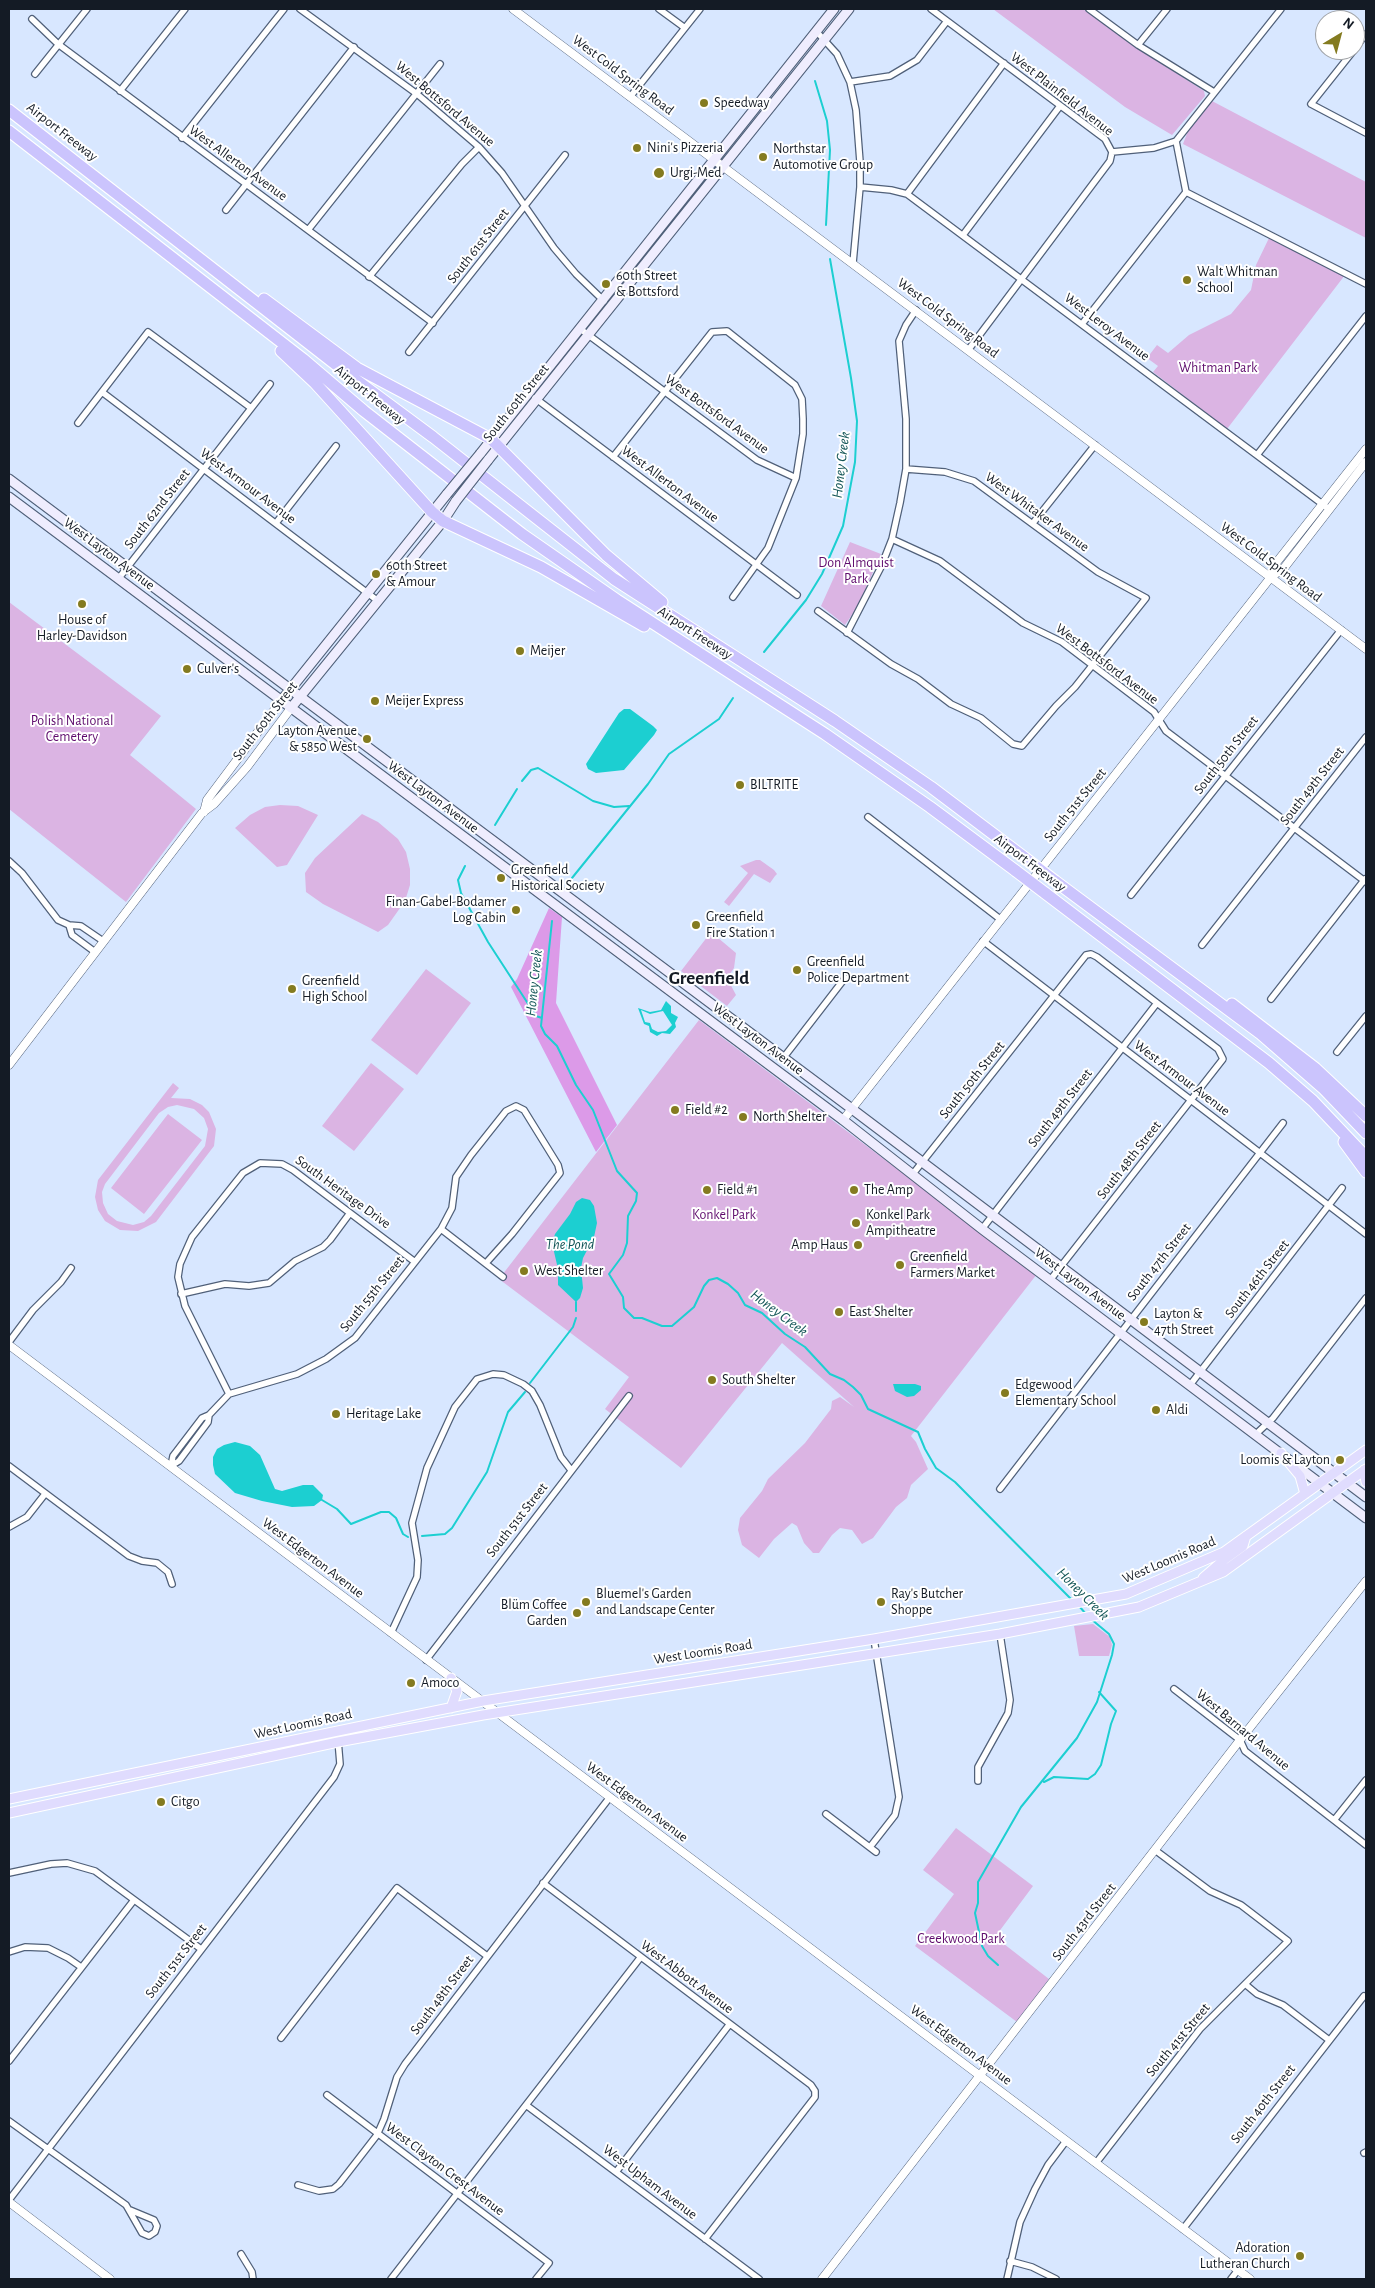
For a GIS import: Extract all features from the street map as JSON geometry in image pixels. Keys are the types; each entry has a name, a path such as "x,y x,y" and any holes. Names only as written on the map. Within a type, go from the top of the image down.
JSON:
{"highway":[{"name":"Airport Freeway","path":"9,110 614,579 747,664 902,767 1055,880 1294,1061 1341,1105 1366,1133"},
{"name":"Airport Freeway","path":"9,131 522,534 658,627 849,750 1016,871 1269,1063 1313,1101 1366,1157"},
{"path":"189,250 206,255 357,368 495,442 633,580 657,599 739,651 747,664"},
{"path":"204,283 212,297 275,346 304,372 432,512 443,521 542,567 642,625 658,627"},
{"path":"1173,969 1183,968 1262,1025 1315,1068 1366,1116"},
{"path":"1269,1063 1278,1078 1335,1132 1366,1172"}],"main road":[{"name":"South 60th Street","path":"291,708 443,521 488,460 495,442 527,393 834,9"},
{"name":"South 60th Street","path":"281,701 480,454 495,442 536,399 589,335 849,9"},
{"path":"748,136 748,129 754,121 750,115"},
{"name":"West Layton Avenue","path":"9,479 852,1108 992,1216 1366,1497"},
{"name":"West Layton Avenue","path":"9,497 843,1120 982,1229 1366,1518"},
{"path":"326,645 336,653"},
{"name":"West Loomis Road","path":"9,1800 336,1730 483,1701 874,1639 1126,1594 1224,1552 1366,1450"},
{"path":"1281,1453 1300,1476 1305,1494"},
{"path":"1365,1469 1366,1482"},
{"name":"West Loomis Road","path":"9,1813 338,1742 499,1712 1000,1634 1138,1607 1223,1572 1365,1469"},
{"path":"1199,1582 1243,1546 1246,1536"},
{"path":"1116,1596 1121,1611"},
{"path":"682,1670 684,1683"},
{"path":"448,1722 449,1708 457,1691 451,1678"},
{"path":"532,1694 533,1707"},
{"path":"127,1774 130,1787"}],"street":[{"path":"35,74 87,9"},
{"path":"120,90 185,9"},
{"path":"182,138 284,9"},
{"name":"West Bottsford Avenue","path":"300,9 417,94 479,147 502,173 554,248 602,299 612,306"},
{"name":"West Cold Spring Road","path":"513,9 969,349 1366,649"},
{"path":"659,9 685,28"},
{"path":"630,96 700,9"},
{"name":"West Plainfield Avenue","path":"931,9 1105,140 1112,152 1154,148 1176,141"},
{"path":"1089,9 1138,45 1214,92"},
{"path":"1138,45 1167,9"},
{"path":"1082,324 1186,192 1176,141 1280,9"},
{"name":"West Allerton Avenue","path":"32,19 58,44 433,323"},
{"path":"850,82 890,76 916,60 947,20"},
{"path":"816,31 837,54 850,82 856,110 860,187 853,263"},
{"path":"226,210 354,47"},
{"path":"1345,60 1311,104 1366,133"},
{"path":"907,194 1004,63"},
{"path":"308,230 440,64"},
{"path":"963,235 1060,106"},
{"path":"370,277 462,164 479,147"},
{"path":"969,349 1110,160 1112,152"},
{"name":"South 61st Street","path":"409,352 565,155"},
{"name":"West Leroy Avenue","path":"860,187 891,190 907,194 1326,507"},
{"path":"1186,192 1366,284"},
{"path":"846,633 870,591 892,539 906,469 906,419 899,341 906,324 916,310"},
{"path":"1257,455 1366,316"},
{"name":"West Bottsford Avenue","path":"579,328 758,460 796,478"},
{"path":"613,458 712,332 727,331 795,385 802,399 803,434 796,478 774,536 758,565 733,597"},
{"path":"78,423 148,332 251,408"},
{"name":"South 62nd Street","path":"119,578 270,384"},
{"name":"West Armour Avenue","path":"102,392 378,601"},
{"name":"West Allerton Avenue","path":"527,393 797,595"},
{"path":"1033,523 1095,445"},
{"path":"276,522 336,446"},
{"name":"South 51st Street","path":"1326,507 1366,449"},
{"name":"South 51st Street","path":"843,1120 1271,577 1276,563 1366,462"},
{"name":"West Whitaker Avenue","path":"906,469 944,472 974,481 1098,572 1146,598 1092,665"},
{"name":"West Bottsford Avenue","path":"892,539 940,561 1023,623 1056,638 1154,712 1166,731 1365,880"},
{"path":"818,611 846,633 891,664 918,679 951,704 981,718 1013,744 1022,746 1092,665"},
{"name":"South 50th Street","path":"1131,896 1341,630"},
{"name":"South 60th Street","path":"204,812 207,800 281,701"},
{"name":"South 60th Street","path":"9,1065 204,812 214,804 264,745 291,708"},
{"name":"South 49th Street","path":"1202,945 1366,736"},
{"path":"253,737 264,745"},
{"path":"868,818 1000,919"},
{"path":"9,861 22,873 53,915 69,925 81,926 103,941"},
{"path":"1271,999 1365,880"},
{"path":"69,925 72,935 95,952"},
{"name":"West Armour Avenue","path":"983,941 1366,1234"},
{"name":"South 50th Street","path":"912,1175 1088,954 1097,957 1157,1003"},
{"path":"784,1057 845,978"},
{"name":"South 49th Street","path":"982,1229 1157,1003"},
{"name":"South 48th Street","path":"1051,1280 1222,1060 1222,1055 1218,1049 1157,1003"},
{"path":"1337,1052 1366,1016"},
{"name":"South 55th Street","path":"229,1394 287,1379 318,1364 343,1348 364,1329 441,1229 452,1208 456,1177 506,1110 516,1106 524,1110 558,1165 560,1172 512,1234 486,1263"},
{"name":"South 47th Street","path":"1000,1488 1283,1122"},
{"name":"South Heritage Drive","path":"229,1394 198,1336 181,1294 178,1277 180,1264 192,1238 243,1173 260,1163 282,1164 293,1170 415,1262"},
{"name":"South 46th Street","path":"1190,1385 1342,1188"},
{"path":"181,1294 225,1284 249,1286 268,1283 295,1262 323,1246 330,1240 350,1213"},
{"path":"441,1229 503,1277"},
{"path":"9,1343 32,1310 61,1282 71,1268"},
{"path":"1256,1434 1268,1423 1366,1298"},
{"name":"West Edgerton Avenue","path":"9,1343 426,1660 499,1712 1250,2279"},
{"path":"391,1633 418,1577 417,1544 412,1523 427,1468 455,1407 477,1379 493,1374 504,1375 523,1384 532,1391 540,1405 561,1457 571,1470"},
{"path":"171,1466 173,1456 202,1418 209,1416 229,1394"},
{"name":"South 51st Street","path":"426,1660 629,1396"},
{"path":"9,1466 129,1556 142,1561 157,1563 168,1572 172,1584"},
{"path":"9,1527 27,1516 45,1494"},
{"name":"South 43rd Street","path":"822,2279 1240,1740 1366,1582"},
{"path":"978,1781 978,1767 1008,1713 1010,1700 1000,1634"},
{"path":"870,1847 895,1815 899,1797 874,1639"},
{"name":"West Barnard Avenue","path":"1174,1689 1240,1740 1245,1751 1335,1819 1366,1845"},
{"name":"South 51st Street","path":"9,2201 334,1777 340,1764 336,1730"},
{"path":"1335,1819 1366,1780"},
{"name":"South 48th Street","path":"298,2185 319,2192 333,2189 377,2135 397,2077 405,2064 610,1797"},
{"path":"826,1814 876,1852"},
{"name":"South 41st Street","path":"1096,2163 1200,2029 1288,1941 1241,1905 1210,1891 1155,1850"},
{"path":"9,1873 51,1864 67,1863 81,1865 95,1871 201,1949"},
{"name":"West Abbott Avenue","path":"543,1883 640,1958 811,2085 816,2091 815,2097 705,2239"},
{"path":"281,2038 397,1888 487,1956"},
{"path":"9,2061 134,1900"},
{"path":"9,1952 25,1947 48,1948 68,1958 81,1968"},
{"path":"391,2279 640,1958"},
{"path":"1245,1984 1257,1994 1284,2005 1329,2040"},
{"name":"South 40th Street","path":"1183,2229 1364,1996"},
{"path":"616,2172 730,2025"},
{"name":"West Clayton Crest Avenue","path":"327,2095 377,2135 549,2263 536,2279"},
{"name":"West Upham Avenue","path":"526,2105 759,2279"},
{"path":"9,2121 102,2186 130,2210 154,2220 157,2226 155,2232 149,2236 142,2233 130,2210"},
{"path":"1007,2279 1020,2222 1034,2189 1048,2165 1066,2141"},
{"path":"9,2201 110,2279"},
{"path":"241,2254 252,2272 253,2279"},
{"path":"1010,2261 1040,2271 1056,2279"},
{"path":"1231,2279 1238,2270"}],"green space":[{"path":"993,9 1083,9 1128,42 1204,91 1205,96 1172,135 1125,107"},
{"path":"1212,101 1366,182 1366,238 1183,144 1188,131"},
{"name":"Whitman Park","path":"1269,238 1345,275 1227,429 1153,372 1158,366 1147,358 1157,345 1168,353 1189,335 1231,314 1251,290 1256,265"},
{"name":"Don Almquist Park","path":"850,542 881,554 858,606 845,625 821,606"},
{"name":"Polish National Cemetery","path":"9,602 161,716 130,755 196,809 126,902 9,809"},
{"path":"280,805 298,806 318,815 287,865 277,867 235,828 250,815 265,807"},
{"path":"362,814 378,822 398,839 406,852 410,869 410,885 405,901 388,925 378,932 323,904 306,892 305,873 315,858"},
{"path":"760,860 777,874 770,883 754,874 729,906 724,902 748,873 740,866"},
{"path":"711,932 736,953 734,968 727,978 736,995 727,1006 681,971"},
{"path":"426,969 471,1003 417,1075 371,1040"},
{"name":"Konkel Park","path":"699,1020 1037,1274 911,1436 916,1442 928,1469 911,1485 907,1498 896,1507 873,1538 862,1544 852,1530 840,1528 832,1535 819,1553 813,1553 804,1543 797,1526 792,1523 774,1539 759,1558 742,1545 738,1530 740,1518 762,1491 768,1479 805,1443 831,1409 832,1401 840,1397 854,1407 782,1343 681,1468 605,1409 629,1377 499,1279"},
{"path":"371,1063 404,1089 354,1151 322,1126"},
{"path":"173,1083 179,1088 171,1098 190,1099 202,1105 209,1112 216,1129 214,1146 156,1222 138,1231 120,1230 105,1221 98,1210 95,1197 98,1180","holes":["177,1105 194,1109 204,1118 208,1129 205,1146 151,1216 144,1222 133,1225 117,1221 108,1214 103,1203 102,1192 105,1184 159,1113 168,1107"]},
{"path":"168,1114 202,1140 144,1214 111,1188"},
{"path":"1093,1624 1110,1637 1112,1645 1109,1656 1079,1656 1074,1626"},
{"name":"Creekwood Park","path":"956,1828 1033,1886 995,1937 1049,1979 1017,2022 915,1946 954,1894 923,1870"}],"shaded area":[{"path":"549,908 562,917 556,1003 617,1125 596,1152 511,987 517,979"}],"water":[{"path":"624,709 630,709 653,726 657,730 654,735 624,770 596,773 588,769 586,764 619,713"},
{"path":"666,1001 671,1006 671,1013 678,1017 675,1023 676,1027 670,1034 662,1033 657,1036 650,1032 649,1026 644,1024 638,1008 650,1012 661,1010","holes":["641,1010 650,1014 663,1011 672,1025 666,1031 658,1032 652,1029 650,1023 645,1022"]},
{"name":"The Pond","path":"582,1198 590,1200 594,1206 597,1223 594,1237 583,1258 581,1268 583,1288 580,1298 576,1302 558,1285 558,1269 552,1243 555,1234 570,1214 576,1202"},
{"path":"893,1384 915,1384 921,1386 921,1390 914,1396 907,1397 895,1391"},
{"path":"235,1442 250,1446 260,1455 275,1489 282,1491 303,1485 313,1485 323,1495 322,1500 314,1506 292,1507 235,1493 215,1474 213,1457 217,1449"}],"waterway":[{"name":"Honey Creek","path":"815,81 827,121 830,150 826,225"},
{"name":"Honey Creek","path":"764,652 806,600 822,574 843,526 855,462 857,421 830,259"},
{"name":"Honey Creek","path":"572,878 648,784 669,754 719,719 733,698"},
{"path":"522,781 531,770 538,768 593,801 614,807 629,806"},
{"path":"495,825 517,789"},
{"path":"465,866 458,880 461,893 488,942 536,1016 542,1018"},
{"name":"Honey Creek","path":"552,921 541,1026 545,1034 557,1046 576,1085 593,1110 617,1171 637,1193 636,1201 628,1216 627,1243 623,1255 609,1274 623,1297 624,1308 634,1318 642,1318 662,1326 672,1326 694,1307 709,1280 717,1278 728,1284 738,1293 745,1305 762,1313 785,1334 805,1347 830,1374 844,1380 853,1387 861,1395 868,1409 918,1432 936,1468 955,1482 1072,1600"},
{"path":"576,1302 576,1311"},
{"path":"530,1383 573,1327 576,1318"},
{"path":"422,1536 445,1534 452,1528 487,1472 508,1412 525,1392"},
{"path":"322,1500 337,1509 351,1524 381,1512 389,1512 396,1518 403,1534 408,1537"},
{"name":"Honey Creek","path":"1079,1606 1086,1614"},
{"name":"Honey Creek","path":"998,1965 988,1956 982,1946 975,1913 978,1903 978,1882 1021,1807 1077,1738 1097,1702 1114,1644 1109,1634 1091,1619"},
{"name":"Honey Creek","path":"1044,1782 1054,1777 1088,1779 1095,1774 1101,1765 1116,1711 1099,1692"}],"place":[{"name":"Speedway","path":"704,103"},
{"name":"Nini's Pizzeria","path":"637,148"},
{"name":"Northstar Automotive Group","path":"763,157"},
{"name":"Urgi-Med","path":"659,173"},
{"name":"Walt Whitman School","path":"1187,280"},
{"name":"60th Street & Bottsford","path":"606,284"},
{"name":"60th Street & Amour","path":"376,574"},
{"name":"House of Harley-Davidson","path":"82,604"},
{"name":"Meijer","path":"520,651"},
{"name":"Culver's","path":"187,669"},
{"name":"Meijer Express","path":"375,701"},
{"name":"Layton Avenue & 5850 West","path":"367,739"},
{"name":"BILTRITE","path":"740,785"},
{"name":"Greenfield Historical Society","path":"501,878"},
{"name":"Finan-Gabel-Bodamer Log Cabin","path":"516,910"},
{"name":"Greenfield Fire Station 1","path":"696,925"},
{"name":"Greenfield Police Department","path":"797,970"},
{"name":"Greenfield High School","path":"292,989"},
{"name":"Field #2","path":"675,1110"},
{"name":"North Shelter","path":"743,1117"},
{"name":"Field #1","path":"707,1190"},
{"name":"The Amp","path":"854,1190"},
{"name":"Konkel Park Ampitheatre","path":"856,1223"},
{"name":"Amp Haus","path":"858,1245"},
{"name":"Greenfield Farmers Market","path":"900,1265"},
{"name":"West Shelter","path":"524,1271"},
{"name":"East Shelter","path":"839,1312"},
{"name":"Layton & 47th Street","path":"1144,1322"},
{"name":"South Shelter","path":"712,1380"},
{"name":"Edgewood Elementary School","path":"1005,1393"},
{"name":"Aldi","path":"1156,1410"},
{"name":"Heritage Lake","path":"336,1414"},
{"name":"Loomis & Layton","path":"1340,1460"},
{"name":"Bluemel's Garden and Landscape Center","path":"586,1602"},
{"name":"Ray's Butcher Shoppe","path":"881,1602"},
{"name":"Blüm Coffee Garden","path":"577,1613"},
{"name":"Amoco","path":"411,1683"},
{"name":"Citgo","path":"161,1802"},
{"name":"Adoration Lutheran Church","path":"1300,2256"}],"district":[{"name":"Greenfield","path":"709,978"}]}
